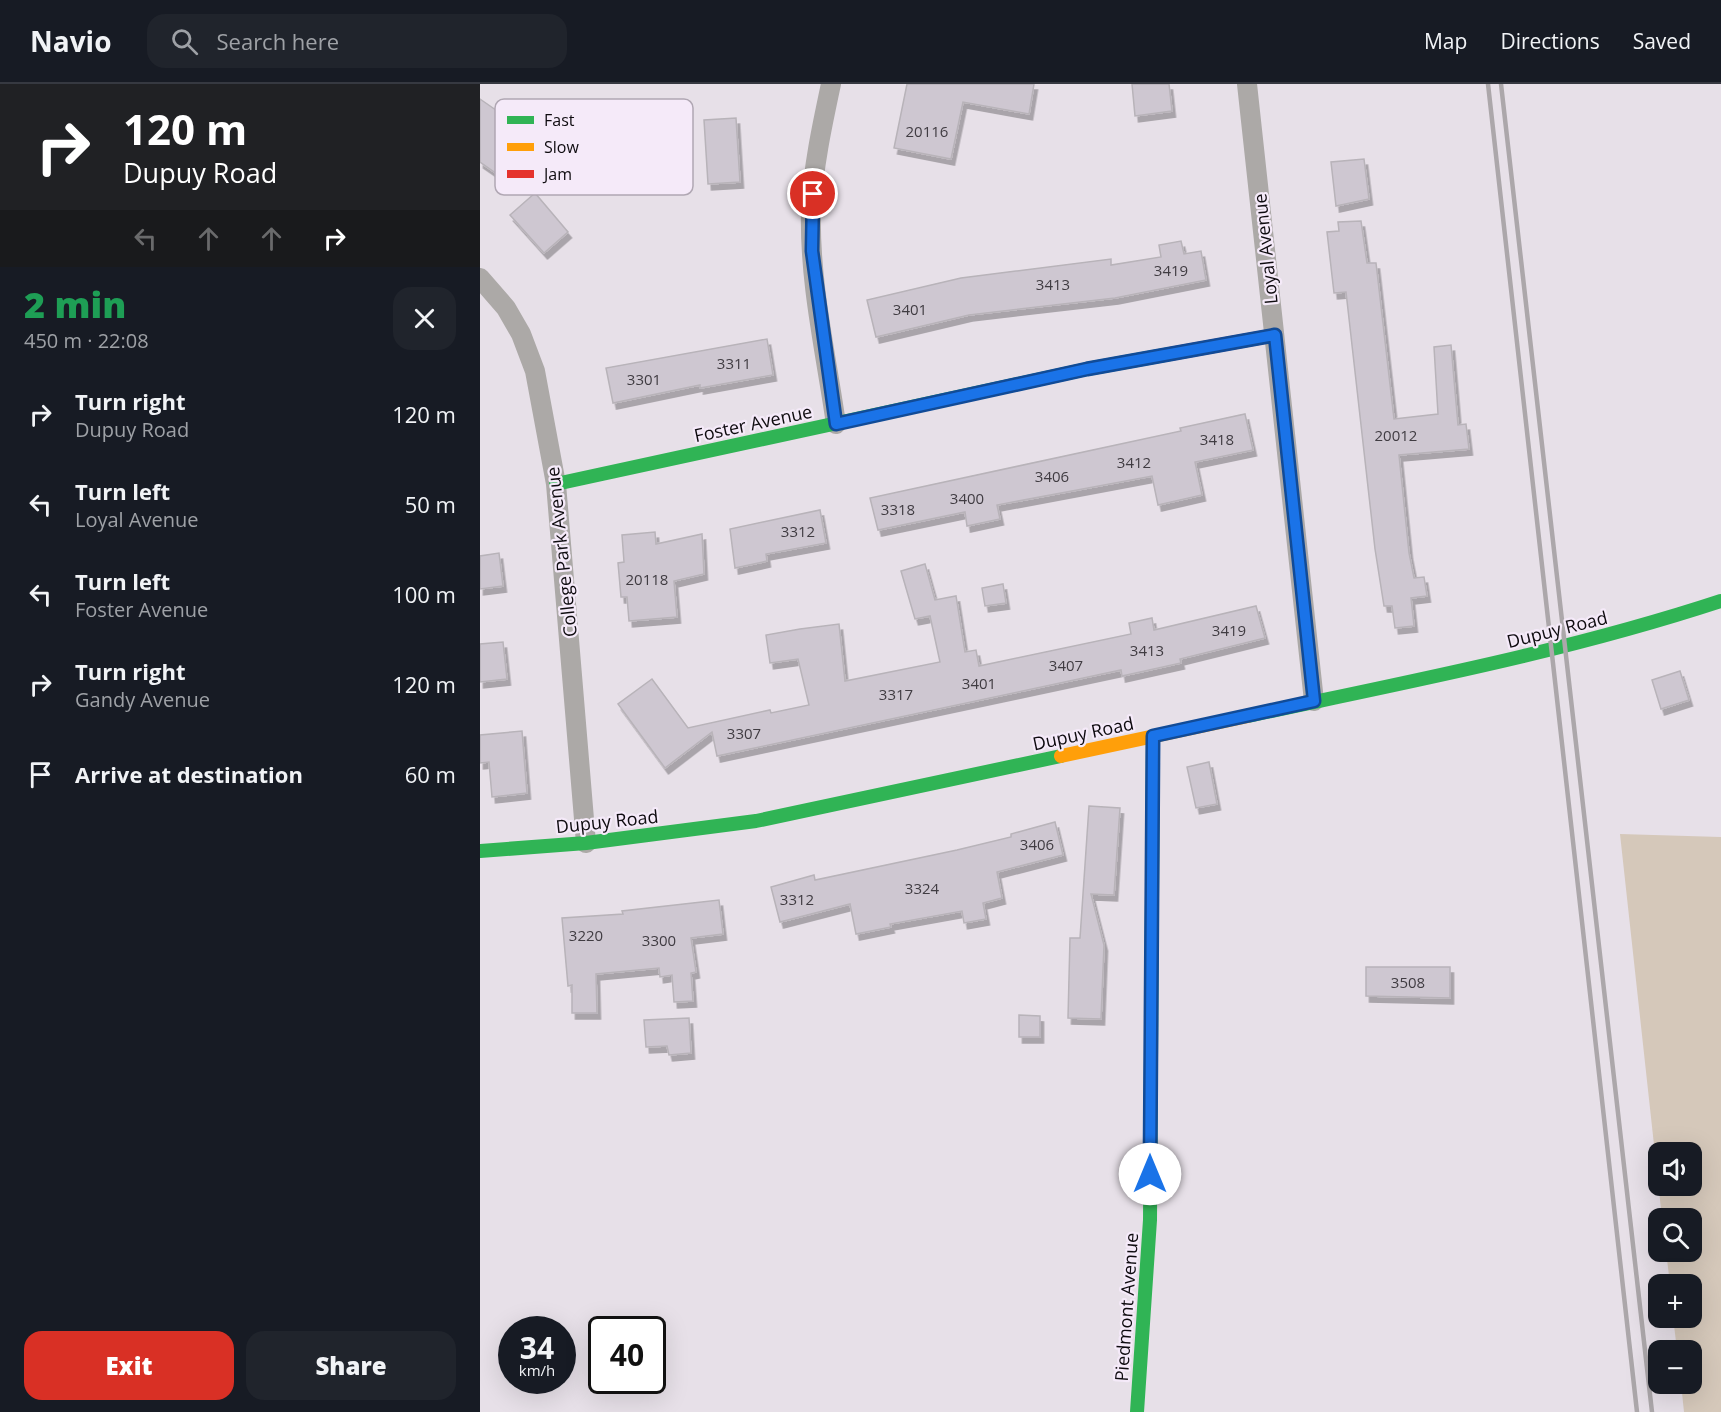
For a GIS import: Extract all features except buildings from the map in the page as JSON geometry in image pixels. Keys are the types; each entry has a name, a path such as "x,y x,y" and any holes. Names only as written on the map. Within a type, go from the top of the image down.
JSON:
{"street":[{"path":"831,84 815,160 811,210 812,251 836,424"},
{"name":"Loyal Avenue","path":"1247,84 1314,701"},
{"name":"College Park Avenue","path":"480,278 506,308 521,334 535,371 556,484 586,843"},
{"name":"Foster Avenue","path":"556,484 1087,369 1275,335"},
{"name":"Dupuy Road","path":"480,851 586,843 756,820 1551,651 1653,624 1721,601"},
{"name":"Piedmont Avenue","path":"1137,1412 1150,1220 1153,736"}],"shaded area":[{"path":"1620,834 1721,837 1721,1412 1684,1412 1682,1394 1702,1394 1702,1340 1676,1340 1674,1328 1702,1328 1702,1274 1669,1274 1667,1262 1702,1262 1702,1208 1661,1208 1660,1196 1702,1196 1702,1142 1654,1142"}],"railway":[{"path":"1488,84 1637,1412"},
{"path":"1501,84 1652,1412"}],"traffic: fast":[{"path":"556,484 1087,369 1170,354"},
{"path":"1248,716 1545,651 1721,601"},
{"path":"1137,1412 1150,1220 1153,736"},
{"path":"480,851 586,843 756,821 1061,756"}],"traffic: slow":[{"path":"1061,756 1248,716"}],"traffic: jam":[{"path":"1170,354 1275,335"}],"route":[{"path":"813,194 812,251 836,424 1087,369 1275,335 1314,701 1153,736 1150,1174"}]}
